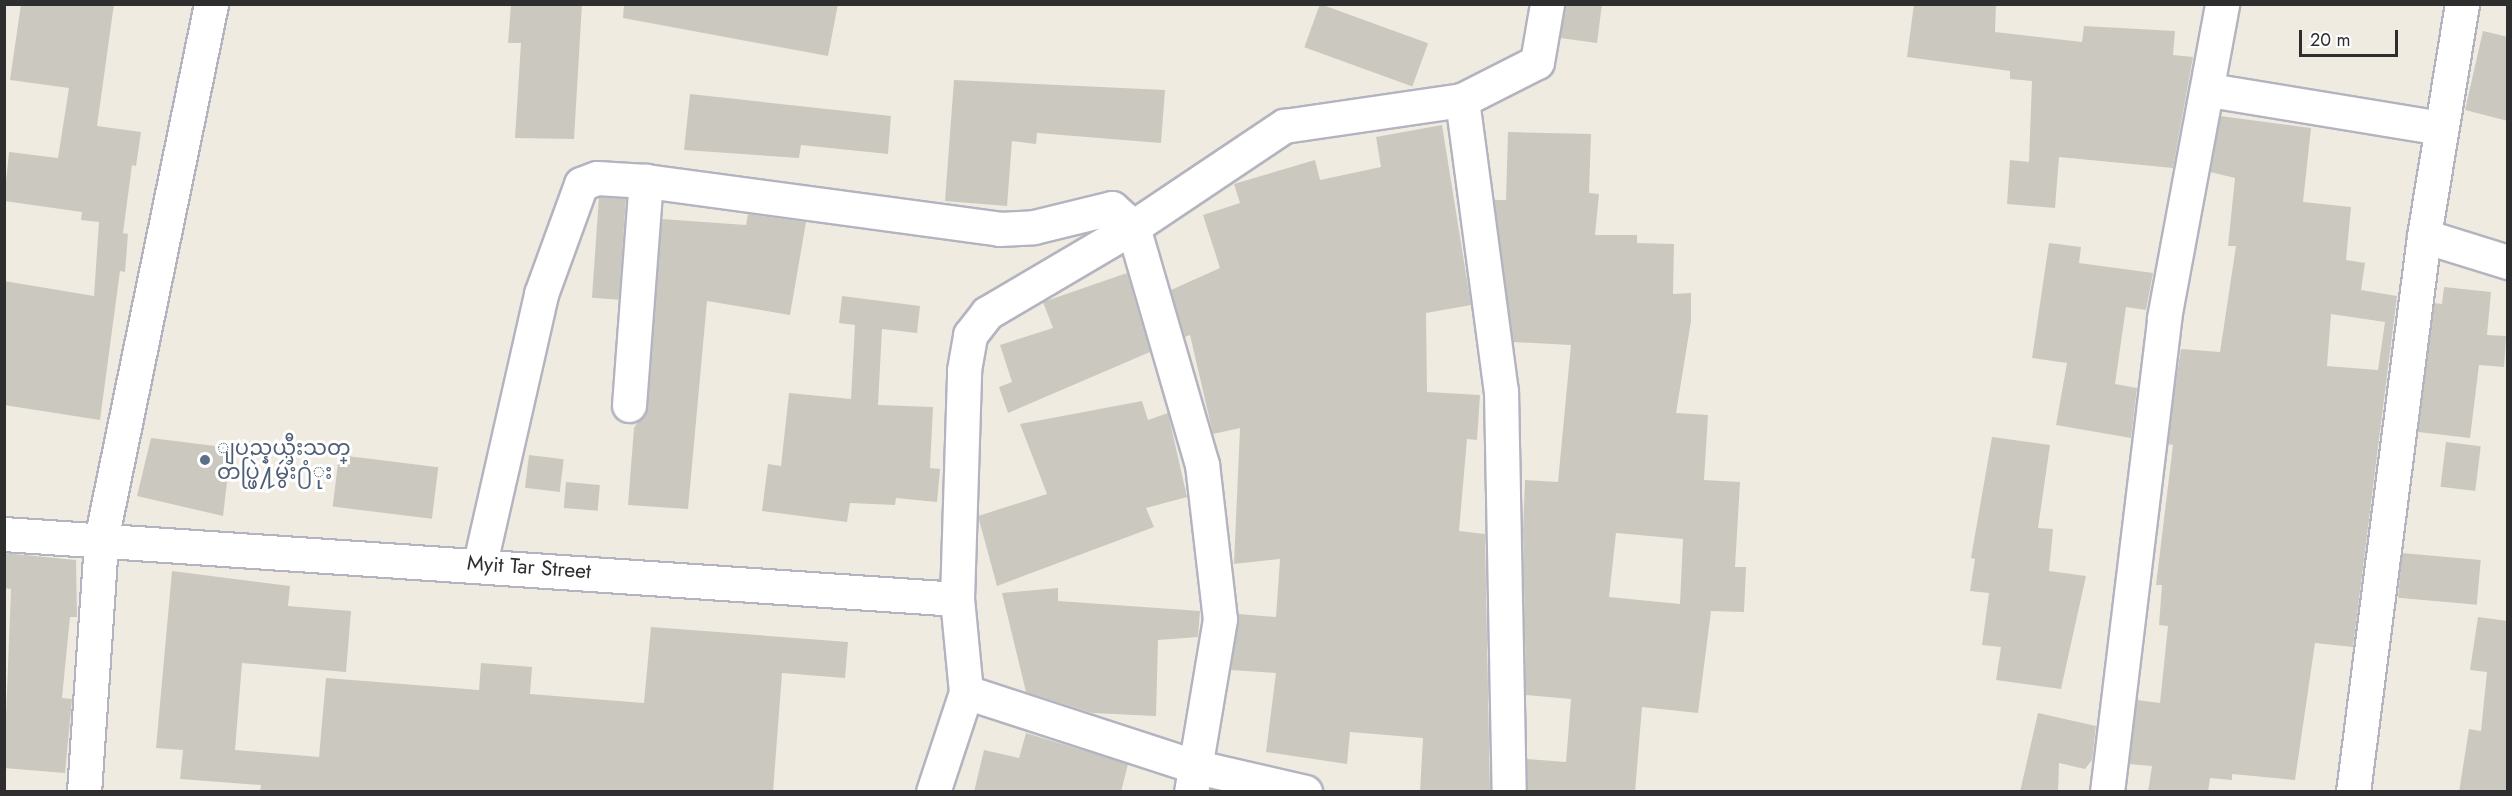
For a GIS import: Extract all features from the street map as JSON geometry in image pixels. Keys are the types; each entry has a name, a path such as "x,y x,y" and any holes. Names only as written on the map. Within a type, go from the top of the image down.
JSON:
{"street":[{"path":"84,792 102,540 211,4"},
{"path":"933,792 966,692 957,599 970,335 1004,300 1133,227 1284,126 1462,99 1537,62 1547,4"},
{"path":"2107,792 2164,318 2209,90 2222,4"},
{"path":"2353,792 2424,236 2462,4"},
{"path":"2209,90 2440,128"},
{"path":"1462,99 1501,391 1509,792"},
{"path":"480,563 538,305 564,222 581,184 597,178 646,181 999,229 1112,208 1133,227 1203,476 1220,619 1194,779"},
{"path":"629,405 646,181"},
{"path":"2424,236 2508,262"},
{"name":"Myit Tar Street","path":"4,534 480,563 957,599"},
{"path":"966,692 1194,779 1305,792"}],"building":[{"path":"21,4 114,4 97,126 141,132 136,166 132,165 123,233 128,234 125,272 120,271 100,420 4,405 4,281 94,296 99,222 81,220 82,212 4,201 9,152 58,158 69,88 10,80"},
{"path":"511,4 582,4 574,139 515,138 521,43 508,43"},
{"path":"624,4 838,4 828,56 623,18"},
{"path":"1320,4 1428,43 1412,87 1304,47"},
{"path":"1565,4 1602,4 1597,43 1560,38"},
{"path":"1914,4 1996,4 1995,32 2082,42 2084,26 2175,31 2173,55 2193,57 2173,168 2059,157 2055,208 2007,204 2010,160 2029,162 2032,81 2010,79 2010,71 1907,57"},
{"path":"2483,31 2508,37 2508,121 2465,110"},
{"path":"954,80 1165,90 1161,143 1037,133 1036,144 1012,141 1007,206 945,201"},
{"path":"690,94 891,116 888,154 801,145 799,158 684,150"},
{"path":"2220,116 2311,128 2303,202 2351,207 2346,260 2365,263 2361,290 2397,296 2353,647 2315,643 2295,780 2232,774 2232,780 2210,778 2208,792 2148,792 2152,766 2129,764 2137,700 2160,703 2168,626 2159,625 2162,585 2156,585 2173,445 2168,444 2181,349 2220,352 2236,246 2228,246 2235,178 2210,172","holes":["2331,314 2385,322 2378,370 2327,366"]},
{"path":"1442,125 1471,305 1426,313 1427,392 1480,395 1477,440 1467,439 1459,531 1485,534 1490,792 1420,792 1423,738 1350,732 1347,764 1266,752 1276,673 1231,670 1238,614 1276,617 1280,559 1234,564 1240,428 1213,434 1190,335 1185,337 1171,290 1220,268 1203,215 1240,203 1234,184 1315,160 1320,180 1381,167 1376,137"},
{"path":"1508,132 1591,134 1589,193 1599,194 1595,235 1637,235 1637,243 1674,244 1673,294 1691,293 1691,321 1676,413 1708,415 1704,480 1740,482 1735,567 1746,567 1744,612 1711,611 1698,713 1642,707 1635,792 1528,792 1527,759 1566,762 1571,699 1526,695 1523,531 1525,480 1558,482 1571,345 1513,342 1494,200 1506,200","holes":["1616,533 1683,539 1680,604 1609,597"]},
{"path":"599,197 626,199 619,300 592,298"},
{"path":"748,214 806,222 790,315 707,301 688,509 628,505 634,428 648,406 662,219 746,225"},
{"path":"2049,243 2081,247 2079,263 2153,273 2146,310 2126,307 2115,384 2137,388 2131,438 2056,425 2067,363 2032,358"},
{"path":"1127,273 1150,352 1008,413 999,387 1012,382 1000,345 1053,328 1043,302"},
{"path":"2444,287 2491,292 2487,335 2506,336 2504,367 2479,365 2470,438 2418,432 2434,303 2442,304"},
{"path":"842,296 920,306 917,333 882,329 878,405 933,407 930,468 940,469 937,502 896,498 895,505 850,503 847,522 762,511 768,464 781,466 789,393 851,399 855,325 839,323"},
{"path":"1142,401 1148,420 1168,413 1187,497 1146,508 1154,527 997,586 978,516 1047,494 1020,424"},
{"path":"1992,437 2050,445 2038,528 2053,529 2049,571 2086,576 2061,689 1996,680 2001,647 1982,645 1989,593 1970,591 1975,559 1971,558"},
{"path":"151,438 231,448 223,516 137,496"},
{"path":"2446,442 2481,446 2475,491 2441,487"},
{"path":"339,455 438,467 432,519 333,507"},
{"path":"529,455 564,459 560,492 525,488"},
{"path":"566,482 600,485 598,511 564,508"},
{"path":"4,553 76,560 77,617 70,617 62,698 72,699 65,773 4,768 11,589 4,588"},
{"path":"2402,553 2481,560 2477,605 2398,598"},
{"path":"172,571 290,586 288,606 351,611 346,672 242,663 235,750 319,757 326,678 479,690 481,663 532,667 530,694 644,703 651,627 848,642 845,678 782,673 773,792 260,792 261,785 180,779 183,750 156,748"},
{"path":"1058,588 1058,601 1200,611 1198,637 1158,640 1156,716 1092,713 1026,692 1002,593"},
{"path":"2478,617 2508,621 2508,792 2459,792 2469,729 2481,731 2487,672 2470,670"},
{"path":"2038,713 2096,726 2092,760 2085,769 2059,763 2058,792 2020,792"},
{"path":"1026,733 1128,764 1121,792 974,792 984,750 1019,758"}],"place":[{"name":"ျပည္နယ္မီးသတ္ တပ္ဖြဲ႔မွဴး႐ံုး","path":"205,460"}]}
